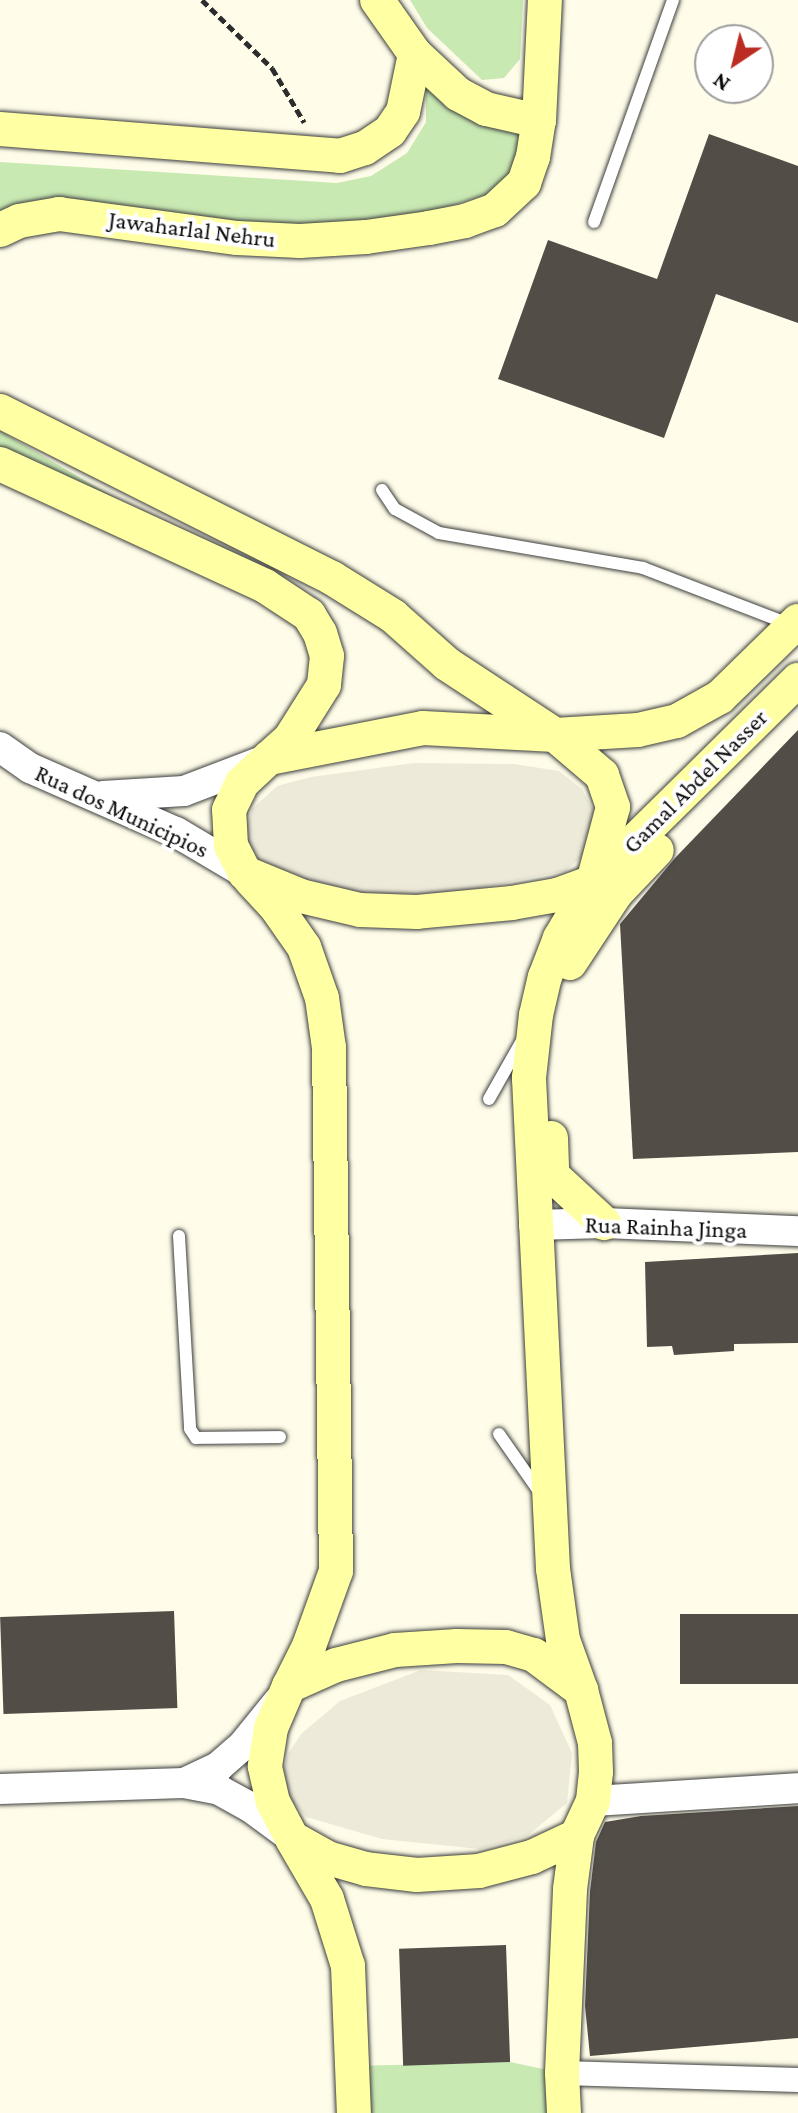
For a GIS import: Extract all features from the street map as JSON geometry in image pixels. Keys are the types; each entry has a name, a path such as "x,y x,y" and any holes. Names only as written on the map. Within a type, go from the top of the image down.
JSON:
{"main road":[{"path":"377,0 415,54 458,94 486,109 539,121"},
{"name":"Jawaharlal Nehru","path":"0,230 19,221 59,214 237,238 300,241 366,237 465,221 495,210 524,183 539,121 545,0"},
{"path":"0,129 340,156 365,148 390,131 403,112 415,54"},
{"path":"0,411 332,578 393,616 447,664 555,735 602,775 613,807 593,882 560,938 545,977 536,1015 529,1078 553,1569 563,1640 595,1743 593,1801 577,1836 570,1889 562,2073 564,2113"},
{"path":"0,464 265,586 309,615 320,633 327,656 324,685 290,739 242,783 229,810 231,846 245,873 276,907 304,947 322,998 329,1048 336,1571 318,1625 271,1728 265,1766 273,1802 327,1899 348,1966 354,2113"},
{"name":"Gamal Abdel Nasser","path":"269,758 423,728 555,735 638,730 677,721 720,697 795,623"},
{"name":"Gamal Abdel Nasser","path":"593,882 798,680"},
{"path":"604,1223 552,1175 551,1079 567,969 616,893 689,817 763,714"},
{"path":"245,873 301,896 360,910 417,912 512,903 557,895 593,882"},
{"path":"289,1686 336,1665 395,1650 457,1646 506,1647 534,1655 581,1690"},
{"path":"292,1838 328,1858 417,1875 479,1871 532,1857 577,1836"}],"street":[{"name":"Rua dos Municipios","path":"0,747 30,768 176,832 245,873"},
{"path":"89,795 132,797 184,791 269,758"},
{"name":"Rua Rainha Jinga","path":"534,1225 604,1223 798,1231"},
{"path":"184,1783 218,1767 244,1744 289,1686"},
{"path":"0,1789 184,1783 219,1790 250,1807 292,1838"},
{"path":"593,1801 798,1788"},
{"path":"562,2073 798,2080"}],"lane":[{"path":"594,222 673,0"},
{"path":"382,490 395,509 439,533 643,568 795,623"},
{"path":"489,1099 536,1015"},
{"path":"179,1236 190,1429 196,1438 280,1437"},
{"path":"499,1434 529,1482 551,1505"}],"path":[{"path":"202,0 272,68 311,134"}],"green space":[{"path":"410,0 523,0 520,59 504,78 482,80 427,28"},
{"path":"426,83 467,117 521,135 516,166 494,192 422,215 338,229 0,219 0,162 337,183 371,176 407,153 426,122"},
{"path":"0,431 327,621 0,447"},
{"path":"510,2062 562,2073 564,2113 354,2113 352,2066"}],"shaded area":[{"path":"414,763 514,764 559,771 582,789 597,817 593,848 565,871 419,900 329,892 255,869 244,840 252,809 277,786 311,777"},
{"path":"421,1670 508,1675 550,1705 572,1753 567,1803 527,1836 480,1849 382,1839 306,1817 290,1799 282,1778 288,1754 301,1734 340,1701"}],"building":[{"path":"709,134 798,166 798,323 716,294 664,438 498,379 548,240 657,279"},
{"path":"798,730 798,1152 633,1159 620,924 675,858"},
{"path":"798,1253 798,1343 734,1344 734,1351 674,1355 672,1346 647,1347 645,1262"},
{"path":"174,1611 177,1708 3,1714 0,1617"},
{"path":"680,1614 798,1614 798,1684 680,1684"},
{"path":"798,1806 798,2038 590,2056 585,2006 590,1891 596,1842 605,1822 641,1816"},
{"path":"506,1945 510,2062 403,2066 399,1949"}]}
